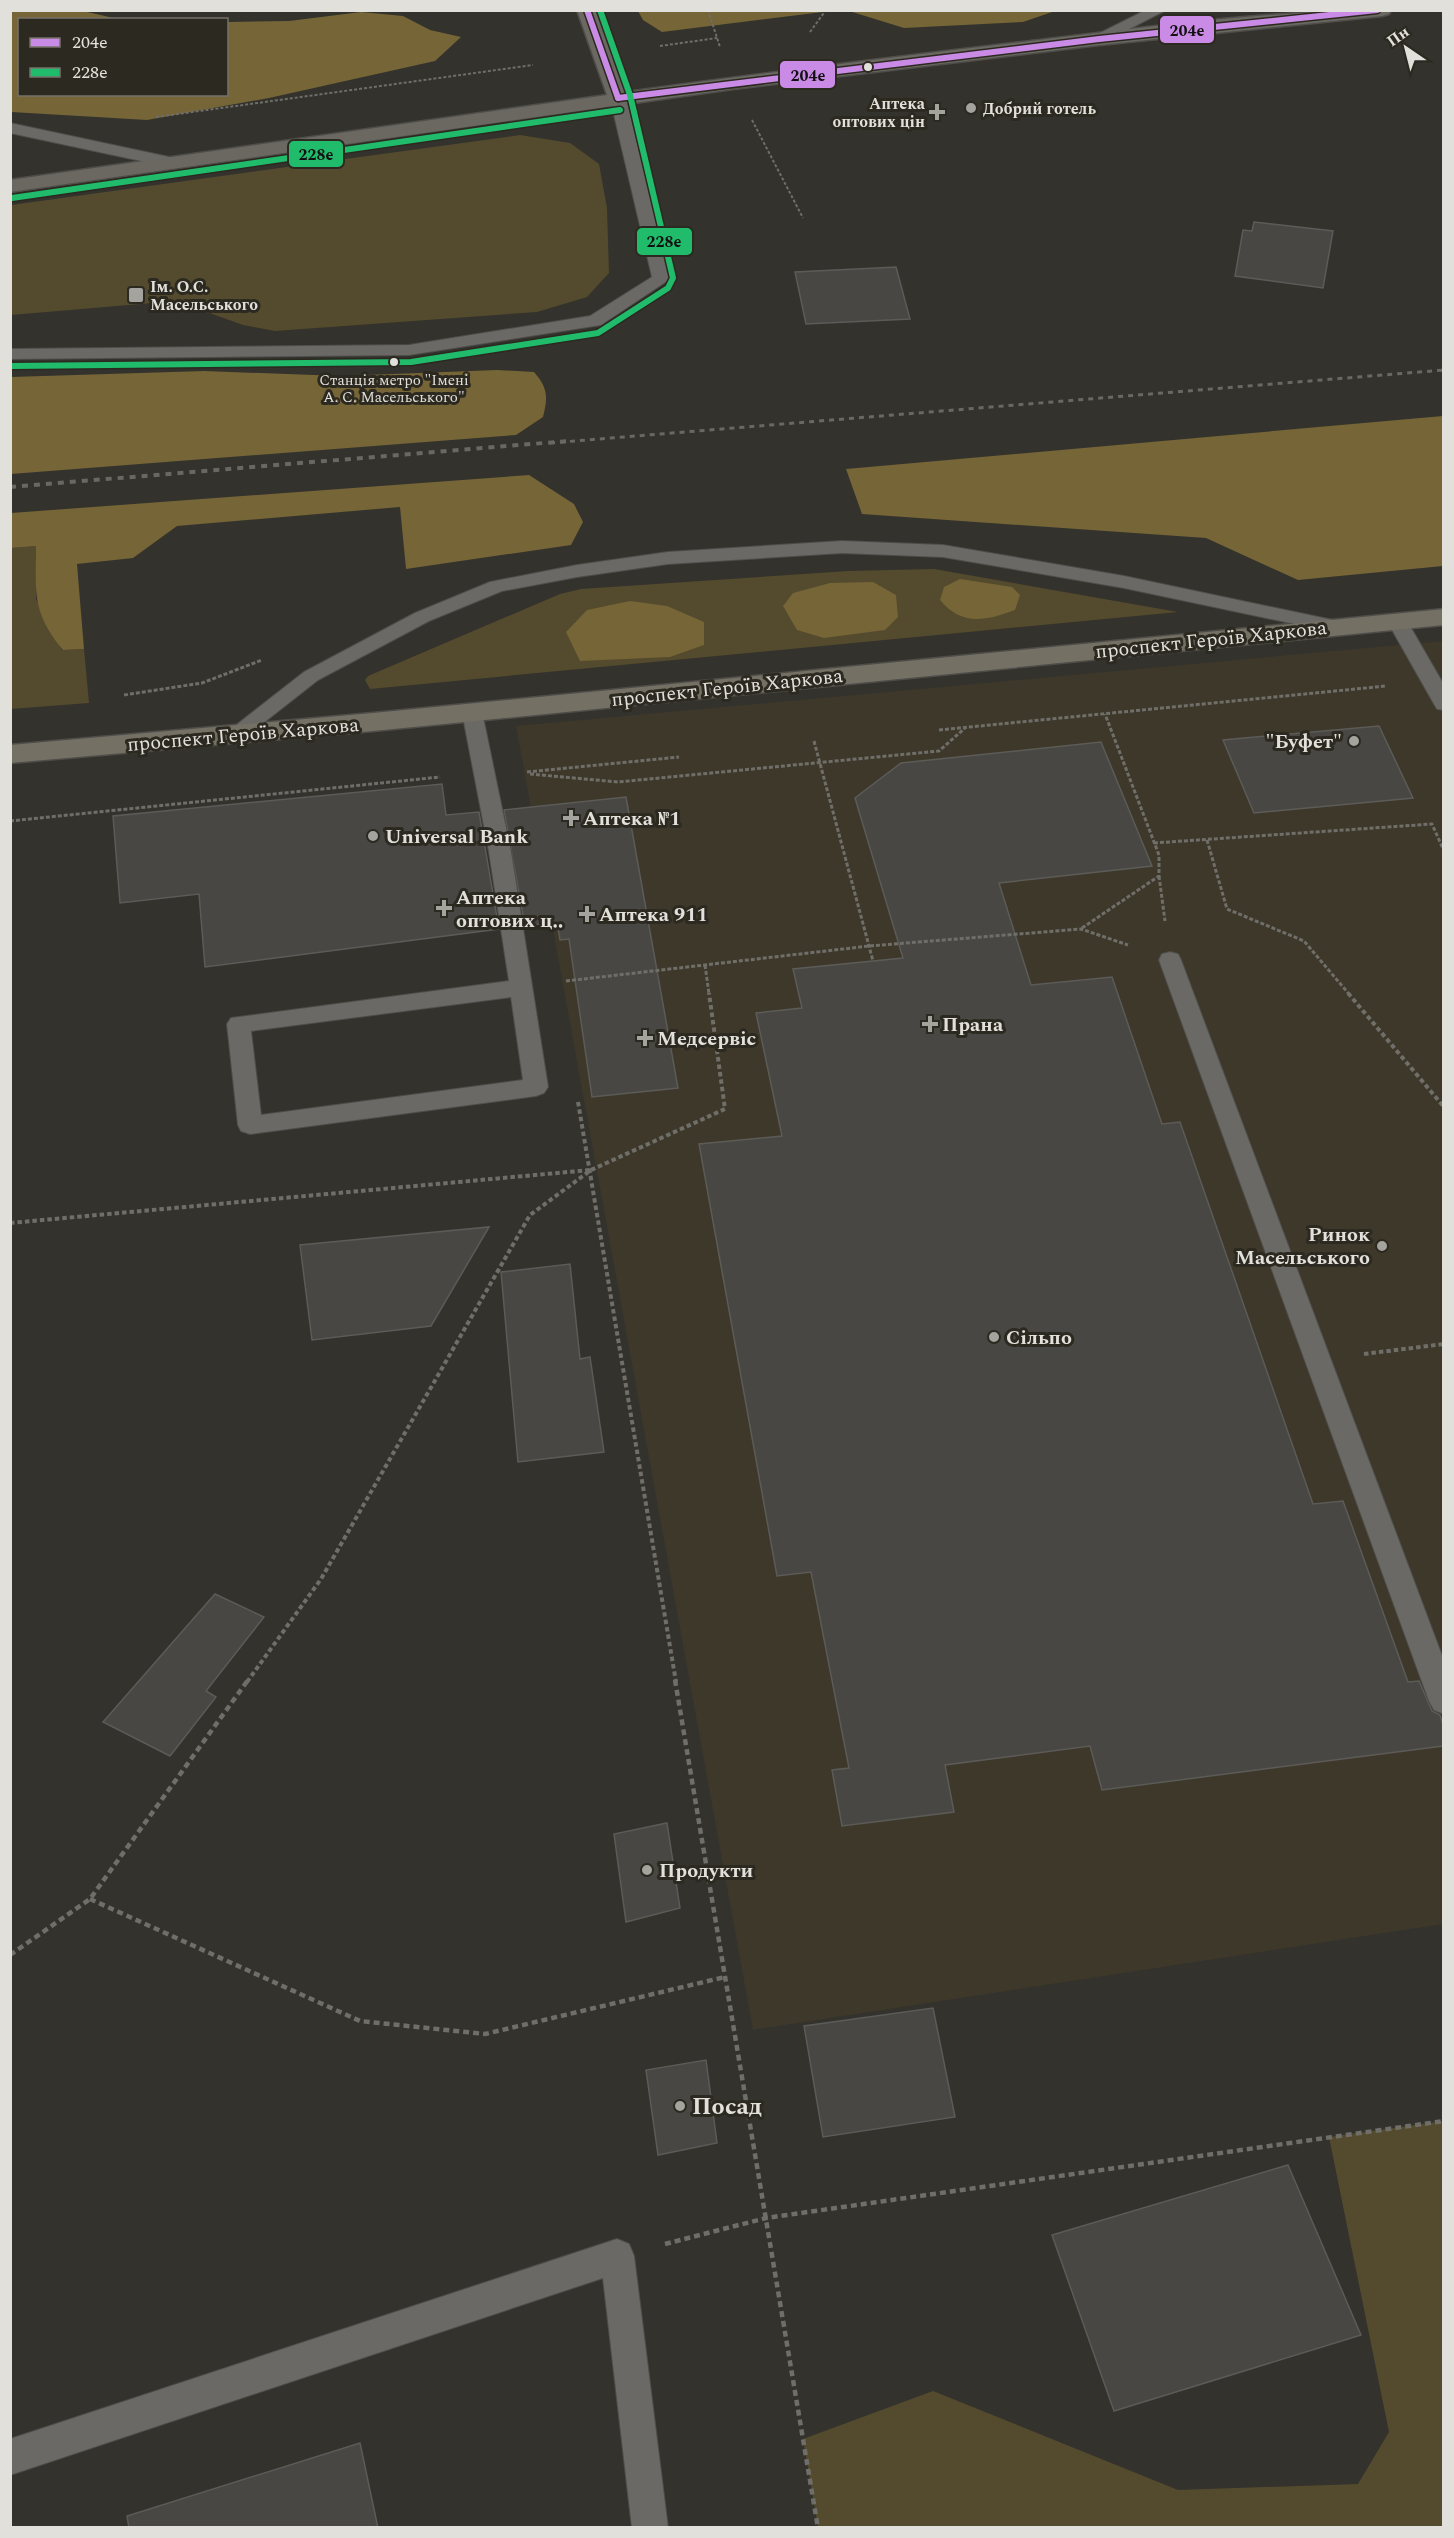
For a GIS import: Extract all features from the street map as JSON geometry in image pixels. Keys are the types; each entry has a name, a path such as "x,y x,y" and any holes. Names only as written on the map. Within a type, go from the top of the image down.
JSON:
{"main road":[{"path":"587,10 618,98"},
{"path":"10,186 618,98 1099,39 1382,10"},
{"name":"проспект Героїв Харкова","path":"10,754 472,712 1443,617"}],"lane":[{"path":"1099,39 1159,10"},
{"path":"10,354 410,350 595,321 661,279 618,98"},
{"path":"10,128 174,163"},
{"path":"237,733 311,676 422,617 497,586 577,571 668,558 842,547 943,551 1124,582 1333,627"},
{"path":"1397,621 1443,704"},
{"path":"472,712 486,772 521,988 536,1087 250,1125 239,1024 521,988"},
{"path":"1170,960 1443,1701"},
{"path":"10,2457 617,2256 650,2528"}],"path":[{"path":"708,10 721,49"},
{"path":"660,46 717,38"},
{"path":"149,118 533,65"},
{"path":"750,116 803,218"},
{"path":"939,730 1431,682"},
{"path":"1081,928 1159,876 1159,855 1105,714"},
{"path":"679,757 517,773 618,782 939,751 967,727"},
{"path":"814,741 873,961"},
{"path":"10,821 440,777"},
{"path":"1154,843 1432,824 1443,851"},
{"path":"1207,840 1227,909 1304,941 1443,1107"},
{"path":"556,982 869,946 1081,928 1170,960"},
{"path":"10,1955 90,1899 321,1579 530,1215 591,1170 725,1109 705,965"},
{"path":"578,1100 818,2528"},
{"path":"10,1223 591,1170"},
{"path":"1317,1359 1443,1344"},
{"path":"90,1899 360,2021 484,2034 725,1977"},
{"path":"617,2256 766,2218 1443,2121"}],"shaded area":[{"path":"11,10 83,11 114,18 18,18 18,96 228,96 228,22 289,21 361,12 403,16 430,30 461,37 435,61 269,98 147,120 11,112"},
{"path":"638,11 831,11 662,32 643,20"},
{"path":"849,11 1055,11 1023,22 904,28"},
{"path":"520,135 570,143 599,164 607,208 609,273 587,297 537,312 275,331 243,325 176,301 11,315 11,205"},
{"path":"497,370 534,372 546,393 543,417 516,435 11,474 11,377 204,371 341,376"},
{"path":"1443,416 1443,566 1298,580 1206,538 862,514 846,469"},
{"path":"529,475 574,504 583,522 571,545 406,569 400,507 177,526 133,558 77,564 84,649 63,650 45,624 40,612 36,589 36,546 11,548 11,513"},
{"path":"36,546 36,599 62,650 84,649 89,703 11,709 11,548"},
{"path":"934,569 1178,612 370,689 365,680 368,676 560,594 581,589 848,571"},
{"path":"960,579 1012,587 1020,595 1015,610 984,619 974,619 957,614 940,600 944,587"},
{"path":"873,582 896,595 898,617 885,630 824,638 797,630 783,606 793,593 830,583"},
{"path":"630,601 667,606 704,622 704,645 670,657 580,661 566,632 587,610"},
{"path":"1443,641 1443,1924 753,2030 516,726"},
{"path":"1443,2121 1443,2527 818,2527 803,2439 933,2391 1178,2490 1358,2484 1389,2432 1329,2137"}],"building":[{"path":"1254,222 1333,231 1323,288 1235,276 1243,230 1252,231"},
{"path":"896,267 910,319 806,324 795,272"},
{"path":"1379,726 1413,798 1254,813 1223,740"},
{"name":"Сільпо","path":"1101,742 1152,866 999,883 1031,985 1112,977 1162,1124 1180,1122 1313,1504 1343,1501 1408,1682 1419,1681 1432,1711 1440,1715 1443,1725 1443,1746 1102,1790 1090,1746 945,1765 954,1812 842,1826 832,1770 849,1768 811,1572 777,1576 699,1144 782,1136 756,1013 802,1008 793,969 903,958 855,798 901,763"},
{"path":"442,784 446,815 479,812 499,929 205,967 199,894 120,903 113,816"},
{"path":"626,797 678,1088 592,1097 569,939 560,940 557,922 525,926 504,810"},
{"path":"489,1227 431,1326 312,1340 300,1245"},
{"path":"570,1264 580,1359 590,1357 604,1452 518,1462 501,1272"},
{"path":"215,1594 264,1617 206,1691 216,1697 170,1756 103,1722"},
{"path":"667,1823 680,1908 626,1922 614,1834"},
{"path":"933,2008 955,2117 823,2137 804,2026"},
{"path":"706,2060 717,2143 658,2155 646,2070"},
{"path":"1288,2165 1361,2335 1114,2411 1052,2235"},
{"path":"360,2443 378,2528 129,2528 127,2516"}],"railway":[{"path":"550,443 1444,370"},
{"path":"10,487 568,441"}],"transit line":[{"name":"204е","path":"587,10 618,98"},
{"name":"228е","path":"10,366 411,362 598,333 668,288 673,278 630,95 600,10"},
{"name":"204е","path":"618,98 1099,39 1377,10"},
{"name":"228е","path":"12,198 620,110"}],"place":[{"name":"Добрий готель","path":"971,108"},
{"name":"Аптека оптових цін","path":"937,112"},
{"name":"Ім. О.С. Масельського","path":"136,295"},
{"name":"Станція метро \"Імені А. С. Масельського\"","path":"394,362"},
{"name":"\"Буфет\"","path":"1354,741"},
{"name":"Аптека №1","path":"571,818"},
{"name":"Universal Bank","path":"373,836"},
{"name":"Аптека оптових ц‥","path":"444,908"},
{"name":"Аптека 911","path":"587,914"},
{"name":"Прана","path":"930,1024"},
{"name":"Медсервіс","path":"645,1038"},
{"name":"Ринок Масельського","path":"1382,1246"},
{"name":"Сільпо","path":"994,1337"},
{"name":"Продукти","path":"647,1870"},
{"name":"Посад","path":"680,2106"}]}
